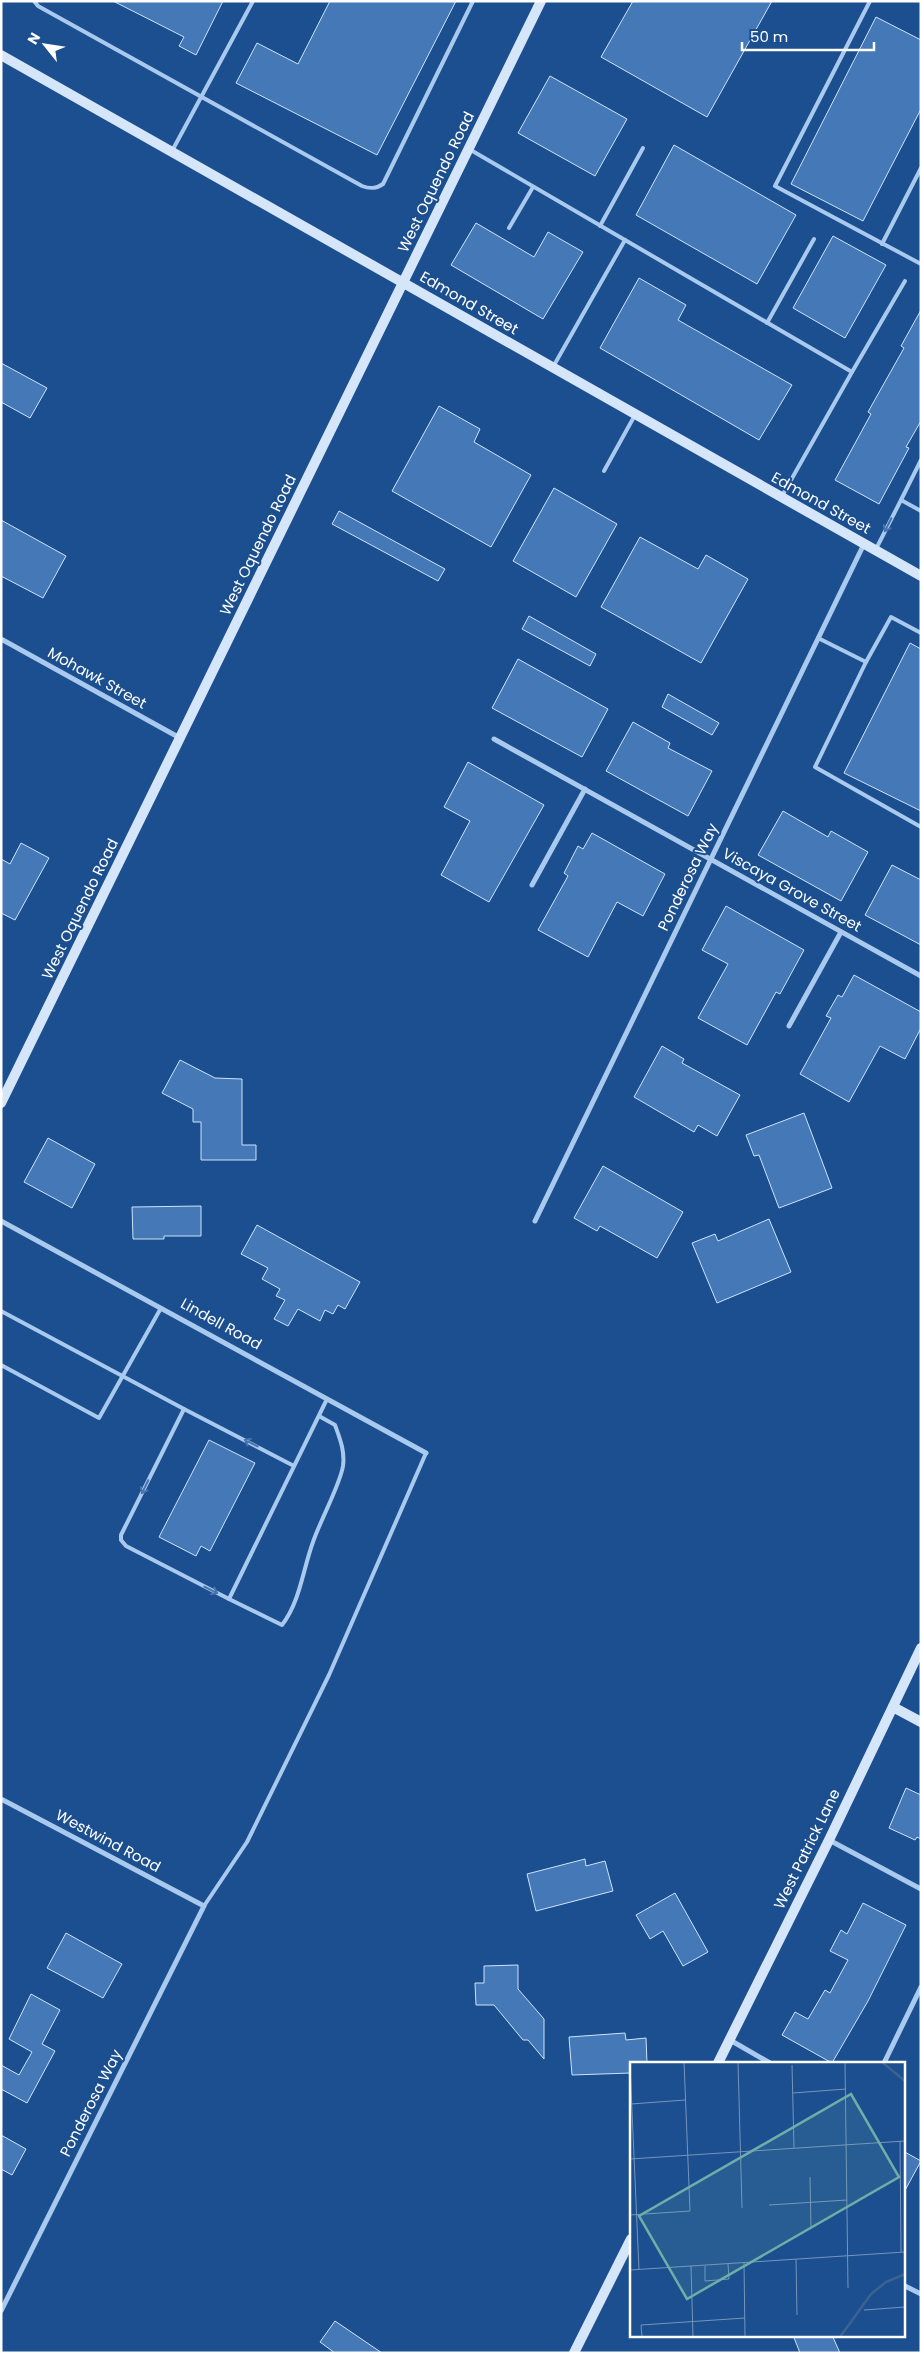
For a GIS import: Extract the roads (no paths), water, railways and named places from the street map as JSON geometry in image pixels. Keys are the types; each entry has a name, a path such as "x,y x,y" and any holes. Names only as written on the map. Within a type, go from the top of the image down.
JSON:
{"street":[{"name":"West Oquendo Road","path":"1,1103 541,1"},
{"name":"Edmond Street","path":"1,55 403,282 552,369 921,576"},
{"name":"Ponderosa Way","path":"535,1221 864,544"},
{"name":"Mohawk Street","path":"1,639 180,738"},
{"name":"Viscaya Grove Street","path":"494,738 921,976"},
{"path":"532,884 585,789"},
{"path":"789,1026 842,932"},
{"name":"Lindell Road","path":"1,1221 426,1453"},
{"name":"West Patrick Lane","path":"718,2062 830,1840 921,1648"},
{"path":"893,1707 921,1722"},
{"name":"Westwind Road","path":"1,1799 204,1906"},
{"path":"830,1840 921,1889"},
{"name":"Ponderosa Way","path":"1,2311 204,1906"},
{"path":"884,2062 921,1987"},
{"path":"729,2040 768,2062"},
{"path":"574,2353 630,2241"},
{"path":"904,2286 921,2294"}],"lane":[{"path":"34,1 38,6 202,95 362,186 378,188 383,184 473,1"},
{"path":"172,151 253,1"},
{"path":"870,1 775,186 921,264"},
{"path":"600,226 643,148"},
{"path":"469,149 852,372"},
{"path":"882,244 921,168"},
{"path":"509,228 533,186"},
{"path":"767,323 814,239"},
{"path":"552,369 625,240"},
{"path":"781,498 905,281"},
{"path":"604,471 635,415"},
{"path":"875,550 921,460"},
{"path":"900,500 921,511"},
{"path":"921,633 891,617 866,662 815,767 921,827"},
{"path":"818,638 866,662"},
{"path":"1,1365 99,1418 161,1308"},
{"path":"1,1311 294,1466"},
{"path":"229,1599 327,1399"},
{"path":"184,1409 121,1535 121,1540 126,1546 282,1625 287,1618 302,1578 312,1543 342,1468 344,1448 335,1425 319,1416"},
{"path":"204,1906 248,1842 329,1676 426,1453"}]}
